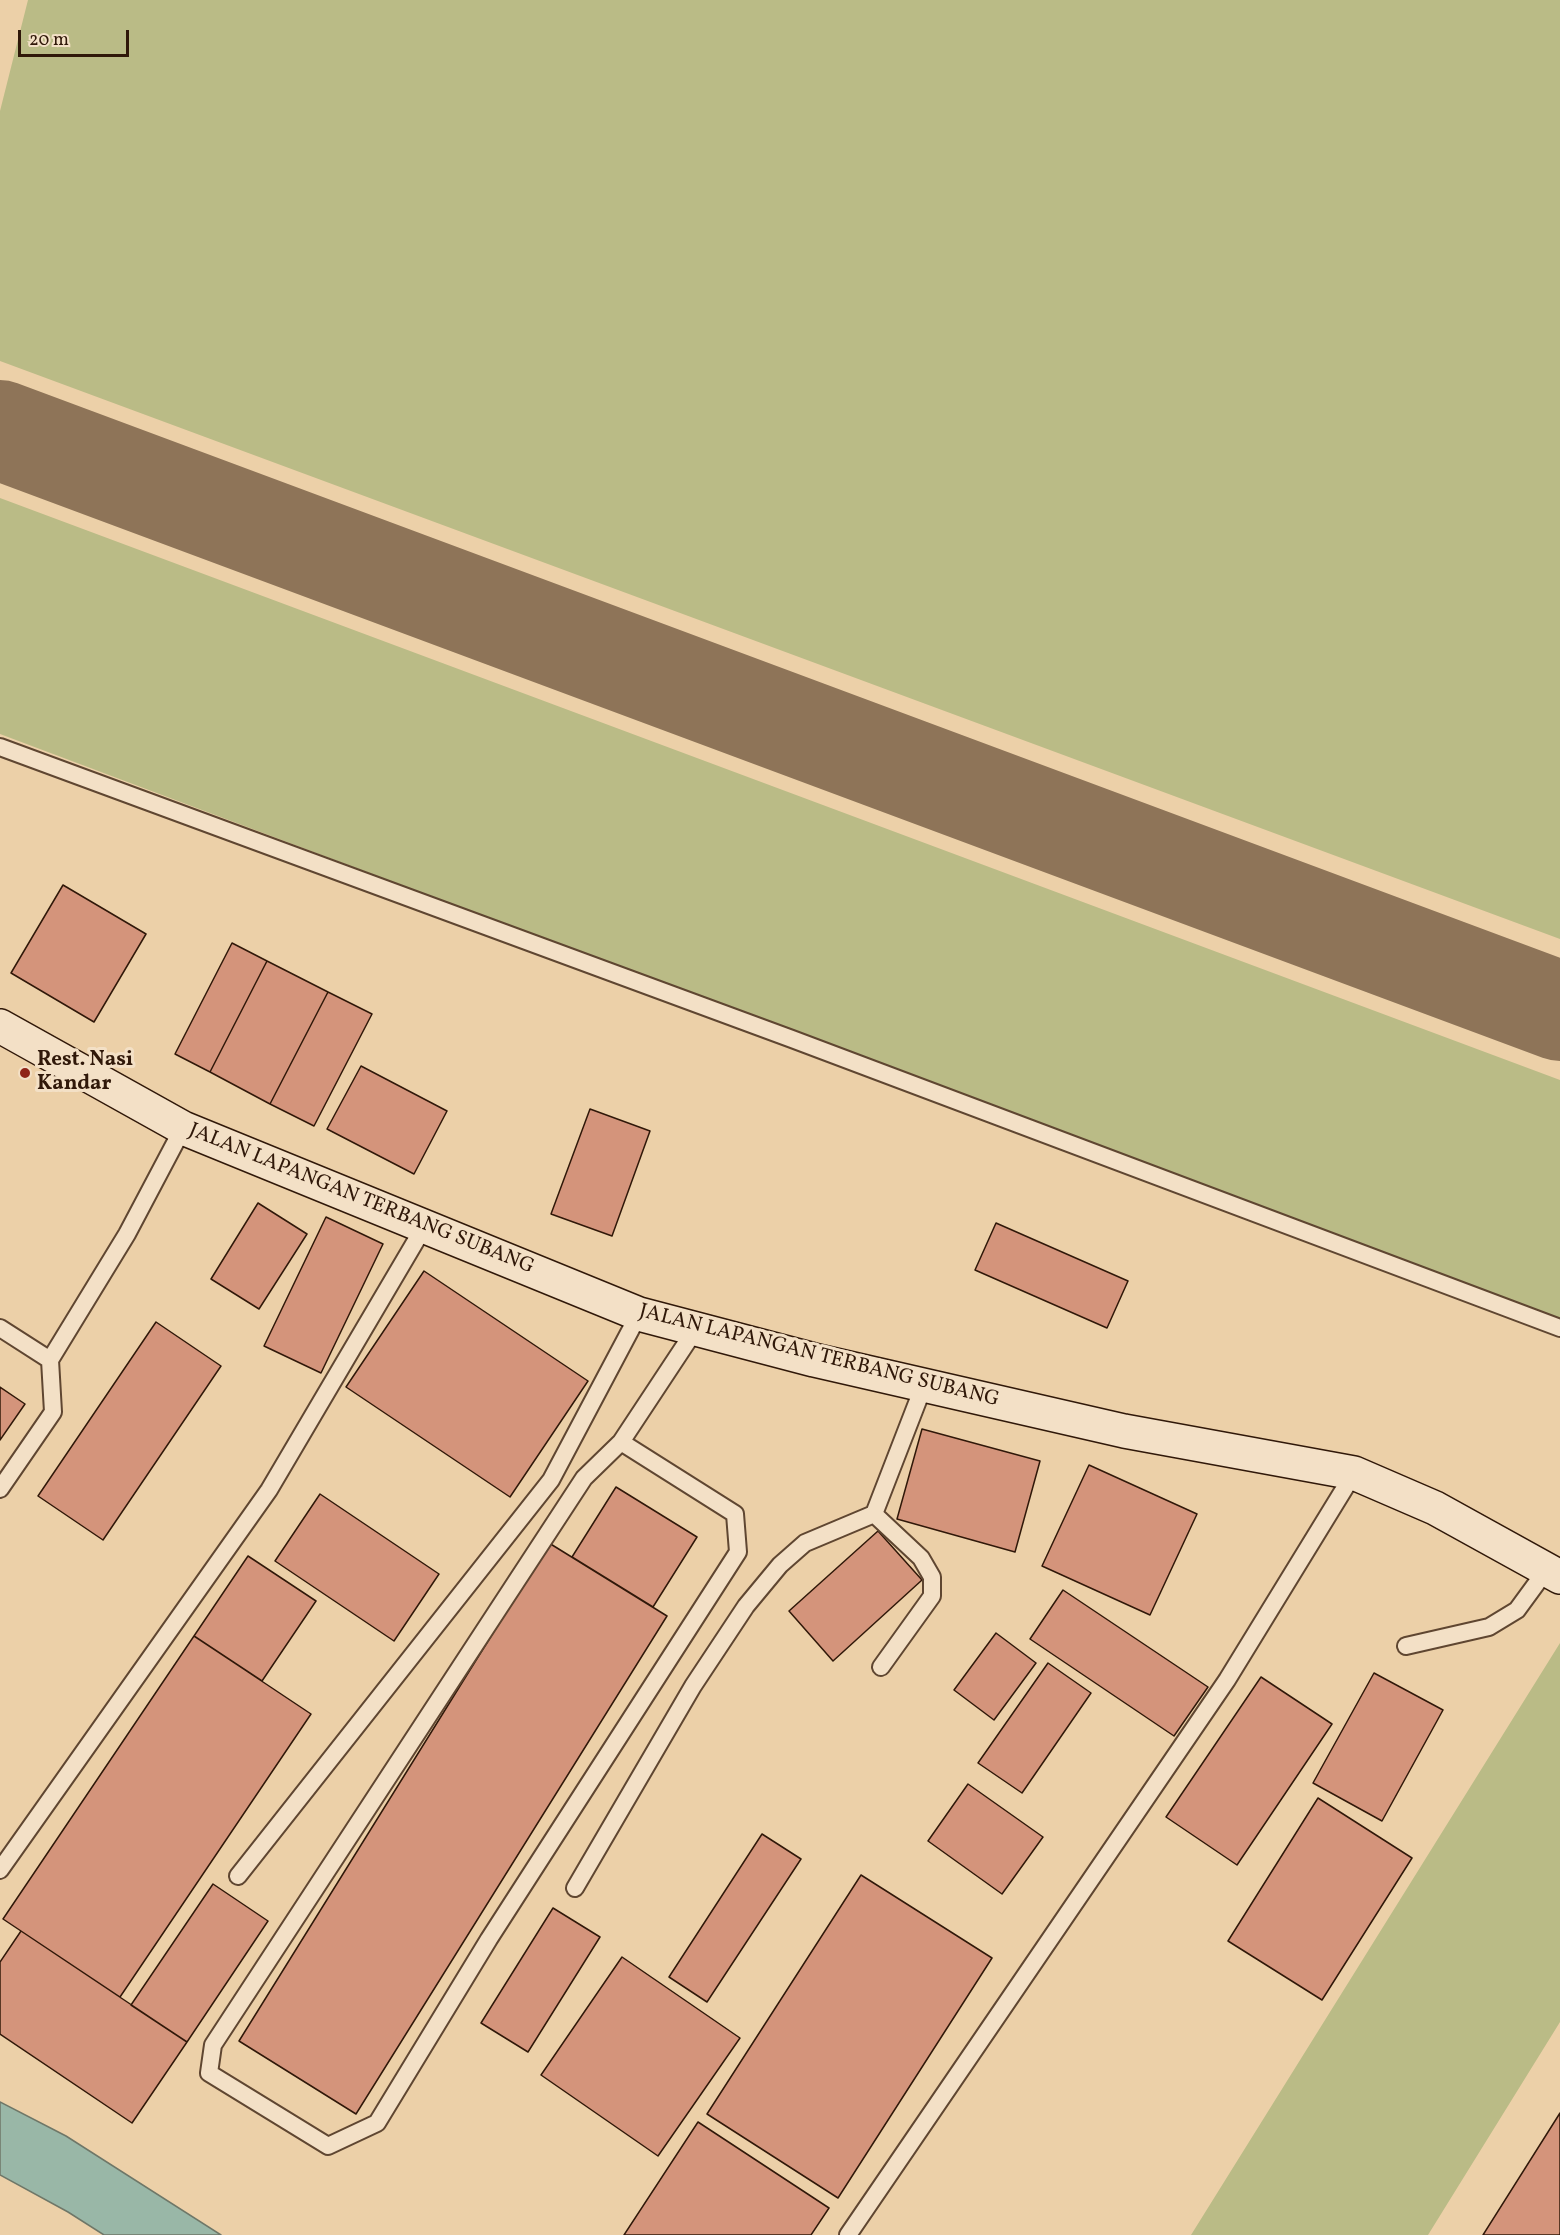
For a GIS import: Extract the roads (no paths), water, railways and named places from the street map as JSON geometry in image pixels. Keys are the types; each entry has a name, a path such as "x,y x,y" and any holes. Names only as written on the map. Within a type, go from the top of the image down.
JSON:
{"street":[{"name":"JALAN LAPANGAN TERBANG SUBANG","path":"0,1026 183,1128 639,1314 695,1330 1124,1431 1354,1473 1435,1508 1553,1573"}],"lane":[{"path":"0,747 781,1035 1560,1328"},
{"path":"0,1490 53,1412 50,1360 127,1234 183,1128"},
{"path":"0,1870 269,1490 424,1227"},
{"path":"238,1876 552,1480 639,1314"},
{"path":"0,1328 50,1360"},
{"path":"621,1442 735,1514 738,1552 496,1929 377,2123 328,2146 209,2073 213,2045 584,1478 621,1442 695,1330"},
{"path":"575,1888 693,1686 746,1606 780,1565 805,1543 874,1514 924,1385"},
{"path":"848,2235 1227,1680 1354,1473"},
{"path":"874,1514 921,1558 932,1577 932,1596 881,1667"},
{"path":"1406,1646 1489,1627 1517,1611 1553,1573"}],"place":[{"name":"Rest. Nasi Kandar","path":"25,1073"}]}
